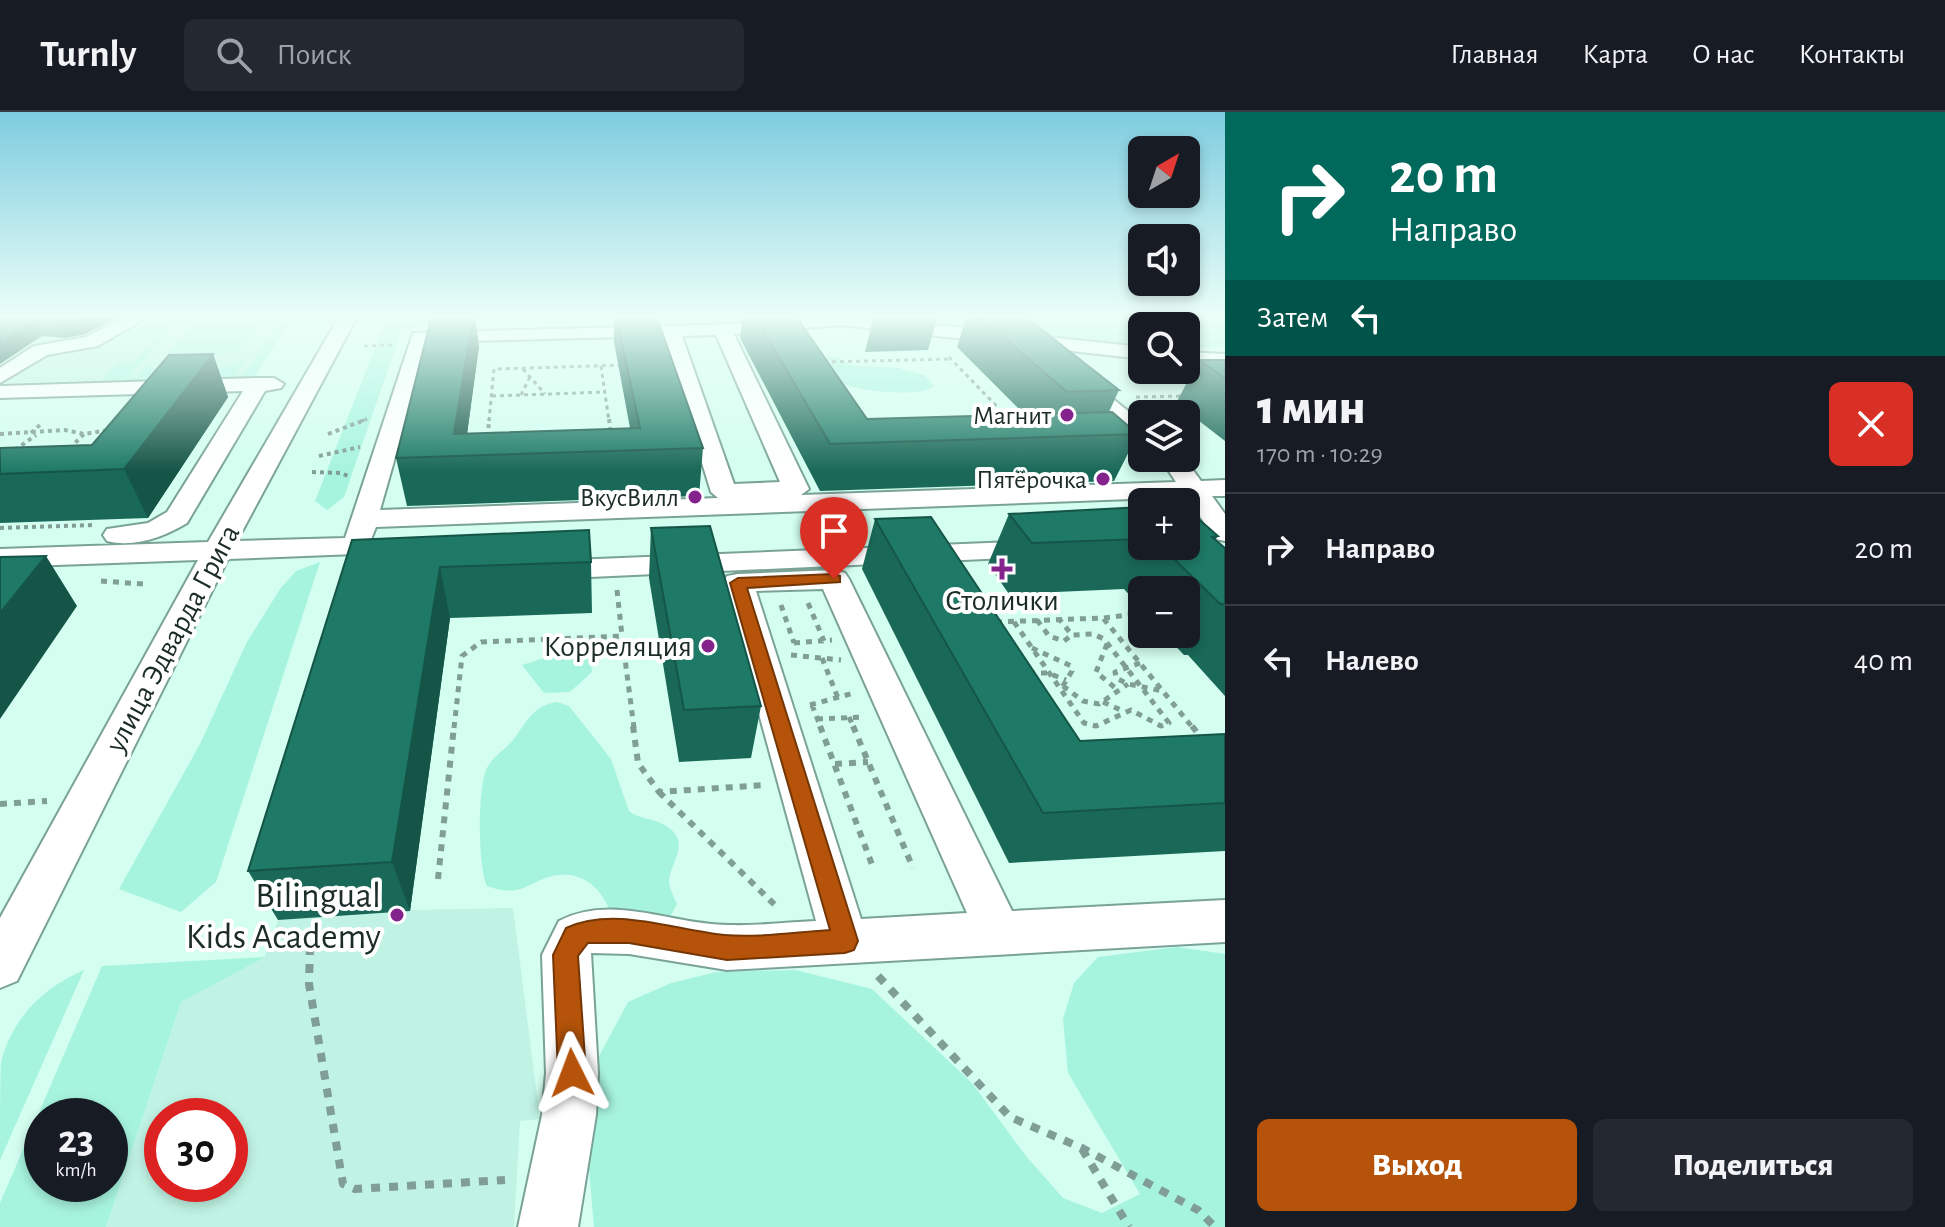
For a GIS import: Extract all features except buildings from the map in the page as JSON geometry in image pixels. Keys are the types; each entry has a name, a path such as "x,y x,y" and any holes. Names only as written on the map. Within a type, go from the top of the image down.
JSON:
{"street":[{"name":"улица Эдварда Грига","path":"0,965 219,549 319,367"},
{"path":"356,545 410,367"},
{"path":"683,367 724,492 796,489 740,367"},
{"path":"1057,367 1128,422"},
{"path":"0,392 311,382"},
{"path":"0,539 135,534 165,526 177,517 258,384"},
{"path":"1200,489 1225,488"},
{"path":"0,558 356,545 1128,493"},
{"path":"1200,503 1216,540"},
{"path":"520,571 1068,549"},
{"path":"830,942 798,783 790,713 758,648 738,583 834,579 1000,935"},
{"path":"548,1227 569,1115 572,1073 566,955 575,937 586,931 607,930 727,948 1225,921"}],"path":[{"path":"487,439 494,369 535,367"},
{"path":"521,395 535,367"},
{"path":"601,367 614,449"},
{"path":"825,367 830,375"},
{"path":"959,367 1016,426"},
{"path":"523,368 545,394"},
{"path":"492,396 605,392"},
{"path":"1099,398 1200,396"},
{"path":"328,434 398,408"},
{"path":"111,430 117,420"},
{"path":"30,434 42,423"},
{"path":"0,434 65,430 84,434 122,430"},
{"path":"6,457 36,434"},
{"path":"73,456 74,444 84,434"},
{"path":"319,456 388,440"},
{"path":"312,472 340,473 374,486"},
{"path":"0,528 109,524"},
{"path":"615,576 638,763 659,792 830,942 1010,1117 1082,1148 1198,1210 1215,1227"},
{"path":"807,601 824,641 879,676"},
{"path":"986,610 1003,635"},
{"path":"995,622 1128,615"},
{"path":"1103,618 1207,745 1193,746"},
{"path":"1028,673 1048,673 1063,686 1080,719 1092,726 1124,711 1135,711 1161,726 1169,723 1098,635 1072,635 1064,641 1053,638 1037,620"},
{"path":"1060,620 1072,635"},
{"path":"1013,622 1048,673 1088,703 1103,701 1128,684"},
{"path":"438,879 462,656 481,642 622,636"},
{"path":"758,648 824,641"},
{"path":"1107,643 1096,672 1119,691"},
{"path":"758,648 822,658 879,676"},
{"path":"1031,648 1071,666 1063,686"},
{"path":"822,658 838,698"},
{"path":"1020,661 1037,686"},
{"path":"1140,663 1114,674 1128,684 1163,691"},
{"path":"790,713 838,698 879,676"},
{"path":"849,717 879,676"},
{"path":"1103,701 1124,711"},
{"path":"790,713 817,719 849,717"},
{"path":"790,713 817,719"},
{"path":"849,717 913,868"},
{"path":"817,719 874,870"},
{"path":"835,764 868,762"},
{"path":"659,792 798,783"},
{"path":"0,804 87,799"},
{"path":"310,937 309,984 343,1184 355,1189 505,1180"},
{"path":"1082,1148 1129,1227"}],"shaded area":[{"path":"0,367 261,367 255,377 6,383 12,378 0,378"},
{"path":"114,367 137,367 128,378 138,377 146,367 182,373 241,367 236,376 244,376 250,367 261,367 255,377 101,381"},
{"path":"368,367 389,367 344,497 327,510 315,501"},
{"path":"817,367 898,368 924,375 934,386 917,392 875,391 850,387"},
{"path":"320,562 216,882 181,912 119,889 200,744 247,642 280,589 296,571"},
{"name":"Bilingual Kids Academy","path":"452,601 410,910 513,908 540,1119 520,1121 514,1227 106,1227 114,1202 128,1202 128,1161 144,1113 144,1202 248,1202 248,1098 149,1098 181,1002 265,956 278,920"},
{"path":"590,656 592,672 570,692 544,693 522,665 547,657"},
{"path":"557,702 569,706 611,759 629,811 664,825 678,840 678,853 669,880 677,904 665,926 616,932 610,911 599,892 582,878 571,875 549,877 510,891 487,886 480,827 487,768 533,714 543,706"},
{"path":"1177,947 1225,954 1225,1227 594,1227 582,1088 628,1002 671,983 716,972 795,970 872,989 972,1083 1026,1156 1063,1198 1102,1213 1140,1194 1068,1073 1063,1019 1074,983 1098,957"},
{"path":"265,957 181,1002 149,1098 144,1098 144,1113 128,1161 128,1098 45,1098 102,966"},
{"path":"84,970 27,1098 24,1098 24,1106 0,1160 1,1062 6,1046 32,1006 69,977"},
{"path":"24,1147 24,1202 114,1202 106,1227 0,1227 0,1203"}],"place":[{"name":"Магнит","path":"1067,415"},
{"name":"Пятёрочка","path":"1103,479"},
{"name":"ВкусВилл","path":"695,497"},
{"name":"Столички","path":"1002,569"},
{"name":"Корреляция","path":"708,646"},
{"name":"Bilingual Kids Academy","path":"397,915"}],"route":[{"path":"572,1073 566,955 568,945 586,931 629,932 727,948 845,941 738,583 834,579"}]}
